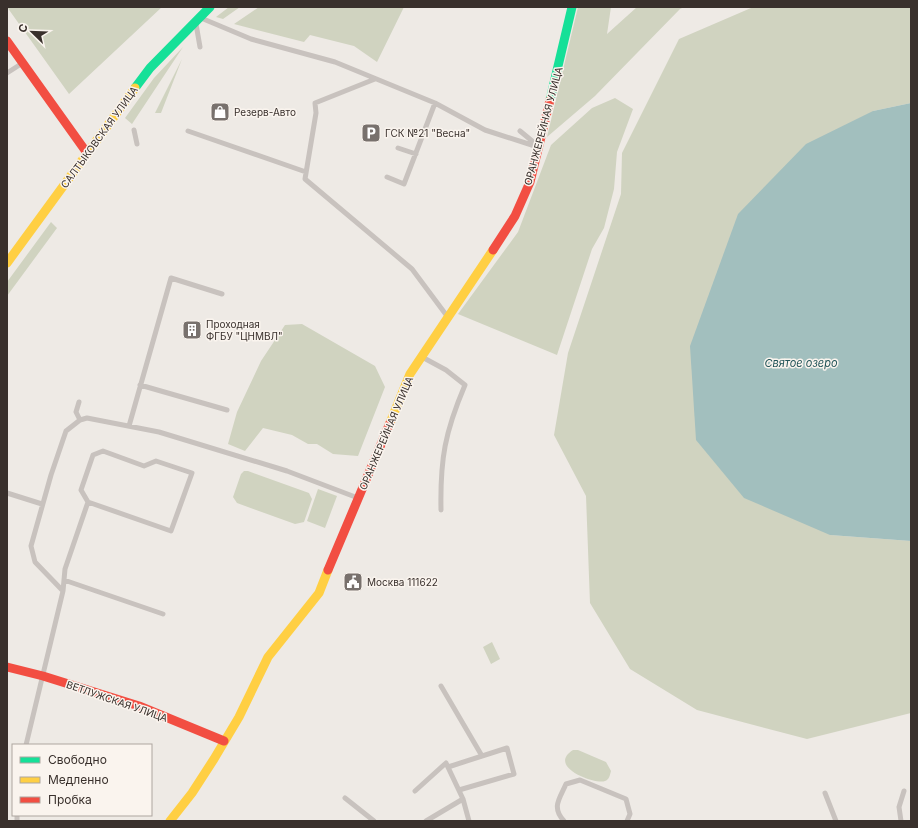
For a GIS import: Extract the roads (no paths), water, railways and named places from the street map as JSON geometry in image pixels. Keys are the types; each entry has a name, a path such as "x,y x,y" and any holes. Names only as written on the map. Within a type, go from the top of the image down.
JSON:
{"street":[{"name":"САЛТЫКОВСКАЯ УЛИЦА","path":"7,264 150,68 197,19 211,7"},
{"name":"ОРАНЖЕРЕЙНАЯ УЛИЦА","path":"170,821 192,793 239,717 268,657 320,593 410,374 514,216 530,182 572,7"},
{"path":"7,41 87,153"},
{"name":"ВЕТЛУЖСКАЯ УЛИЦА","path":"7,667 43,676 139,706 224,741"}],"lane":[{"path":"200,47 197,19 251,39 335,62 435,103 485,130 539,147"},
{"path":"7,73 22,64"},
{"path":"375,79 315,103 316,113 305,179 412,269 448,317"},
{"path":"387,177 404,184 435,103"},
{"path":"134,130 137,144"},
{"path":"188,130 306,172"},
{"path":"520,131 539,147"},
{"path":"398,148 416,154"},
{"path":"129,426 171,278 222,294"},
{"path":"421,357 446,370 465,385 451,418 444,448 440,473 441,510"},
{"path":"140,386 227,410"},
{"path":"79,402 76,412 80,420"},
{"path":"63,591 35,562 31,546 42,504 66,431 80,420 87,418 159,432 280,469 358,499"},
{"path":"103,451 144,466 156,461 192,473 171,531 88,502 80,490 93,455 103,451"},
{"path":"7,494 42,504"},
{"path":"26,744 63,591 65,569 88,502"},
{"path":"64,580 163,614"},
{"path":"441,686 482,756"},
{"path":"448,767 507,748 514,774 459,790"},
{"path":"415,791 446,763 463,799 469,821"},
{"path":"564,821 558,814 556,806 566,784 580,780 626,799 630,814 626,821"},
{"path":"900,821 899,806 904,791"},
{"path":"825,793 836,821"},
{"path":"345,798 374,821"},
{"path":"426,821 463,799"}],"water":[{"name":"Святое озеро","path":"911,103 911,541 830,535 744,498 696,440 690,346 738,214 806,144 873,111"}],"place":[{"name":"Резерв-Авто","path":"220,112"},
{"name":"ГСК №21 \"Весна\"","path":"371,133"},
{"name":"Проходная ФГБУ \"ЦНМВЛ\"","path":"192,330"},
{"name":"Москва 111622","path":"353,582"}]}
